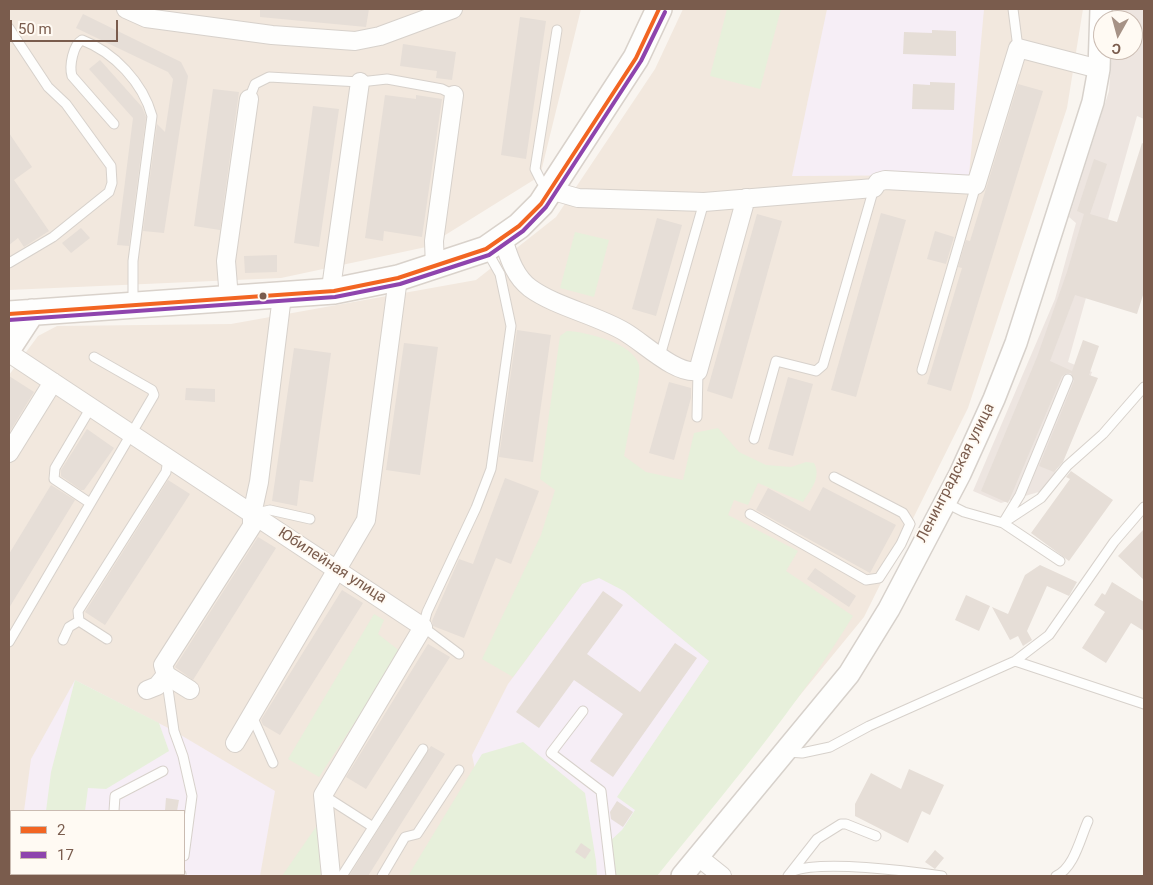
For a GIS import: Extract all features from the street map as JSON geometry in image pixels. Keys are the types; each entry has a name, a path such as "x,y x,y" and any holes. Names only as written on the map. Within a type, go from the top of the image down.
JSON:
{"main road":[{"path":"9,347 20,313 334,291 398,278 435,267 494,244 522,223 550,190 636,58 659,9"}],"street":[{"path":"126,9 146,18 272,35 355,41 380,36 453,9"},
{"name":"Ленинградская улица","path":"682,876 849,674 868,645 899,568 910,546 944,502 986,416 1016,343 1094,102 1100,69 1101,9"},
{"path":"550,190 578,198 704,202 874,188 878,182 885,180 976,185 1018,48 1100,69"},
{"path":"334,291 332,281 360,82"},
{"path":"435,267 434,241 454,95"},
{"path":"228,299 226,262 249,99"},
{"path":"494,244 510,260 518,277 531,289 623,330 668,363 693,372 698,371 746,198"},
{"path":"235,743 339,570 366,520 398,278"},
{"path":"190,690 166,675 163,665 252,526 252,514 259,482 282,296"},
{"name":"Юбилейная улица","path":"9,353 90,409 339,570 423,627"},
{"path":"9,453 53,382"},
{"path":"331,876 323,795 423,627"},
{"path":"147,690 157,686 166,675"},
{"path":"697,856 722,876"}],"lane":[{"path":"1013,9 1018,48"},
{"path":"9,28 48,87 66,104 107,160 112,175 109,192 53,237 9,263"},
{"path":"550,190 541,181 535,169 557,30"},
{"path":"114,124 72,76 73,58 79,42 82,40 96,45 123,65 150,108 152,116 133,261 133,306"},
{"path":"249,99 255,84 269,77 360,82 387,79 442,89 454,95"},
{"path":"922,370 976,185"},
{"path":"754,439 776,361 816,371 823,365 874,188"},
{"path":"660,356 704,202"},
{"path":"459,654 423,627 427,612 476,508 491,469 511,326 494,244"},
{"path":"9,642 152,400 152,390 94,358"},
{"path":"697,417 698,371"},
{"path":"1003,523 1020,495 1068,379"},
{"path":"1003,523 1041,498 1066,466 1103,434 1144,387"},
{"path":"90,409 55,468 54,479 90,503"},
{"path":"79,622 78,612 166,472 168,459"},
{"path":"834,477 903,513 910,524 910,546"},
{"path":"944,502 964,512 1003,523 1060,561"},
{"path":"786,752 802,753 830,746 869,726 1015,661 1049,635 1114,542 1144,507"},
{"path":"252,514 270,510 310,519"},
{"path":"750,514 866,580 879,578 899,568"},
{"path":"79,622 107,639"},
{"path":"63,640 69,627 79,622"},
{"path":"1015,661 1144,704"},
{"path":"166,675 174,731 183,756 192,796 185,848"},
{"path":"583,711 551,754 601,790 611,876"},
{"path":"252,716 273,763"},
{"path":"342,876 423,749"},
{"path":"382,876 405,837 417,834 458,770"},
{"path":"114,810 115,796 163,771"},
{"path":"323,795 373,827"},
{"path":"1056,876 1064,872 1071,860 1088,821"},
{"path":"791,874 817,839 841,824 846,824 876,836"},
{"path":"791,874 811,867 863,868 942,876"}],"shaded area":[{"path":"9,9 581,9 540,176 426,247 281,278 9,290"},
{"path":"683,9 1083,9 1067,108 968,408 864,617 652,876 9,876 9,375 38,336 57,326 231,324 476,280 556,217 655,69"},
{"path":"827,9 984,9 969,175 792,176"},
{"path":"1144,9 1144,119 1137,116 1068,362 1092,372 1049,489 1001,503 973,491 1055,299 1076,223 1069,217 1109,91 1111,60 1143,60 1143,10 1116,10"},
{"path":"619,553 742,643 617,876 421,876 476,774 472,755 508,684 582,584"},
{"path":"75,680 174,731 275,791 260,876 16,876 185,875 185,810 24,810 31,759"}],"green space":[{"path":"727,9 781,9 760,89 710,76"},
{"path":"575,232 609,240 594,297 560,288"},
{"path":"567,331 597,336 608,340 619,345 635,357 639,366 639,377 624,456 646,472 683,480 694,433 718,428 739,452 766,465 791,467 806,462 814,463 817,474 816,479 803,502 758,483 748,505 734,500 728,515 798,551 786,571 853,616 784,717 657,876 614,876 609,842 622,830 635,810 617,797 709,661 624,591 599,578 582,584 513,677 482,659 541,535 555,490 540,479 560,336"},
{"path":"374,614 384,620 378,634 401,652 319,777 288,759"},
{"path":"75,680 159,723 169,751 106,789 88,788 85,810 46,810 51,772"},
{"path":"523,742 585,793 597,876 408,876 482,754"},
{"path":"318,824 321,876 282,876"}],"building":[{"path":"260,9 369,9 366,27 260,17"},
{"path":"83,14 181,62 188,76 164,233 143,231 157,124 165,132 173,79 168,72 76,28"},
{"path":"520,17 546,21 526,159 501,155"},
{"path":"932,30 956,31 956,56 903,54 904,32 932,33"},
{"path":"403,44 456,52 452,80 436,78 437,71 400,66"},
{"path":"100,60 142,107 146,117 129,246 117,245 133,118 89,69"},
{"path":"930,82 955,83 954,110 912,109 913,84 930,85"},
{"path":"1018,84 1043,91 951,391 927,384 962,268 958,267 966,240 970,241"},
{"path":"213,89 239,92 220,230 194,226"},
{"path":"385,95 416,99 416,95 442,99 422,237 384,231 383,241 365,238"},
{"path":"313,106 339,109 319,247 294,243"},
{"path":"9,133 32,167 14,180 49,231 24,247 18,238 9,245"},
{"path":"1142,143 1144,144 1144,292 1137,314 1075,295 1050,361 1072,371 1083,340 1099,346 1089,375 1098,378 1063,462 1054,472 1039,466 1074,381 1071,373 1062,376 1008,503 981,491 1037,357 1067,272 1084,214 1077,211 1094,159 1107,164 1090,214 1117,222"},
{"path":"881,213 906,220 856,397 831,390"},
{"path":"757,214 782,221 732,399 707,391"},
{"path":"657,218 682,225 656,316 632,309"},
{"path":"81,228 90,238 71,253 62,243"},
{"path":"935,231 954,237 946,264 927,259"},
{"path":"277,255 277,272 245,273 244,256"},
{"path":"517,330 551,335 533,462 499,457"},
{"path":"404,343 438,347 420,475 386,470"},
{"path":"294,348 331,353 313,482 300,480 297,506 272,501"},
{"path":"9,376 34,392 9,433"},
{"path":"788,377 813,384 793,456 768,449"},
{"path":"669,382 691,388 691,398 674,460 649,453"},
{"path":"186,388 215,389 215,402 185,400"},
{"path":"87,429 114,448 84,490 81,490 61,476 61,470"},
{"path":"1071,471 1113,500 1069,561 1031,533 1070,479 1066,477"},
{"path":"505,478 539,491 511,564 496,558 464,638 433,626 432,621 459,559 473,564"},
{"path":"168,480 190,494 105,625 85,612"},
{"path":"51,485 75,500 9,608 9,554"},
{"path":"823,487 896,525 870,573 756,510 768,488 810,511"},
{"path":"1144,529 1144,580 1118,556"},
{"path":"258,537 276,548 193,680 175,667"},
{"path":"1040,565 1077,582 1069,596 1047,586 1027,631 1032,640 1023,646 1018,636 1010,640 992,607 1008,614 1025,575"},
{"path":"815,568 856,596 849,607 807,579"},
{"path":"1112,582 1144,602 1144,631 1131,623 1106,663 1082,648 1105,612 1094,605 1102,593 1105,595"},
{"path":"342,590 363,603 280,735 263,725 261,720"},
{"path":"603,591 623,605 587,654 640,692 675,643 697,658 613,777 590,761 623,714 574,680 539,728 516,712"},
{"path":"966,595 990,606 979,631 955,620"},
{"path":"428,644 450,657 366,789 346,777"},
{"path":"431,746 445,754 368,876 349,876"},
{"path":"909,769 944,785 930,815 922,811 908,843 855,816 855,804 871,773 901,789"},
{"path":"166,798 179,800 177,810 165,810"},
{"path":"617,801 633,812 623,827 611,819 610,812"},
{"path":"581,843 591,850 585,859 575,852"},
{"path":"935,850 944,858 935,869 925,862"}],"transit line":[{"name":"2","path":"9,314 334,291 398,278 486,249 519,226 541,204 636,58 659,9"},
{"name":"17","path":"9,320 335,297 400,284 489,255 523,231 546,207 641,61 665,12"}]}
